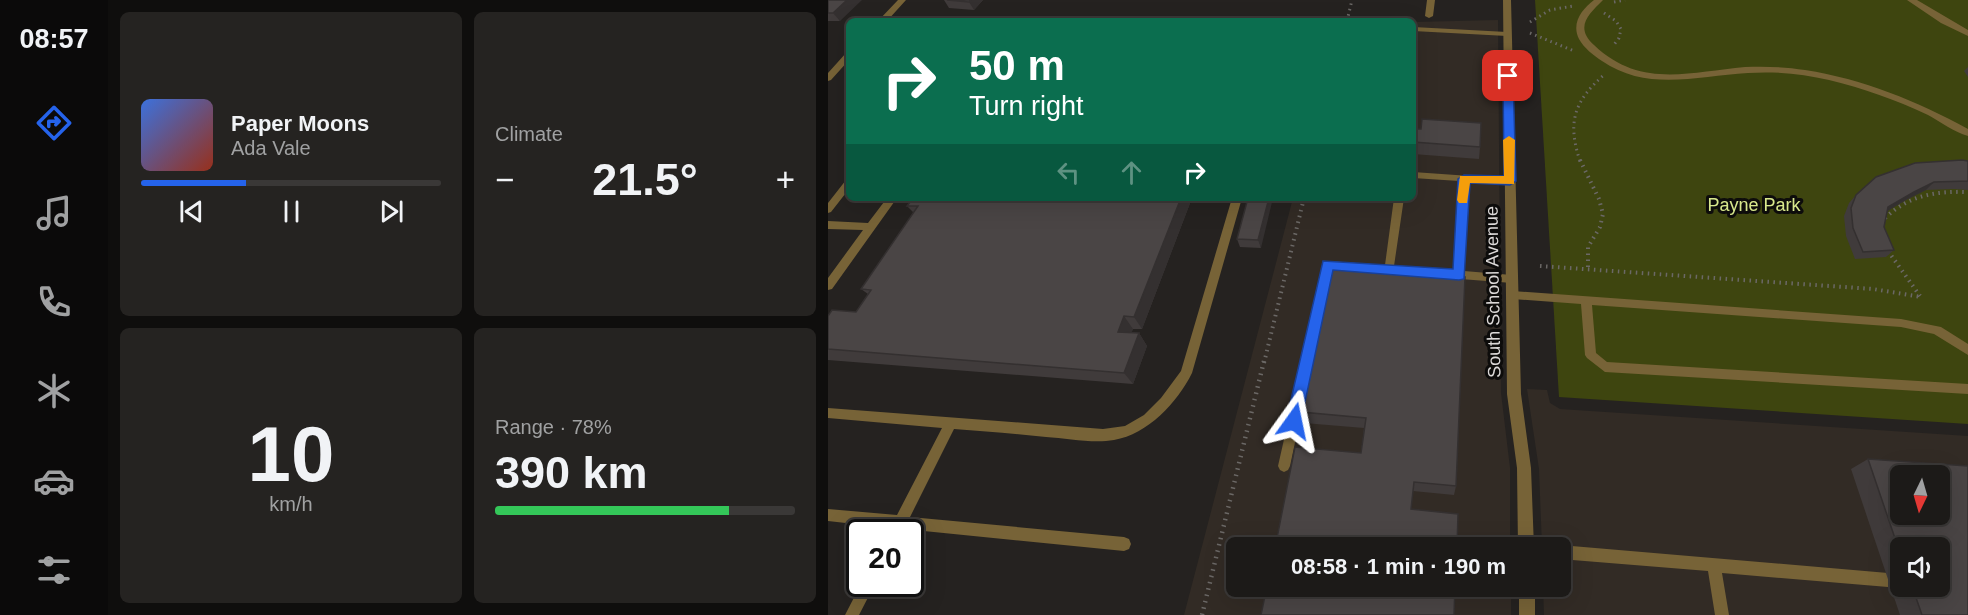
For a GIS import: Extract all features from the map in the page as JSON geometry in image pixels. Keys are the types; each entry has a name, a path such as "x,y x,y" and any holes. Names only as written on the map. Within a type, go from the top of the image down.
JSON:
{"street":[{"path":"885,18 902,0"},
{"path":"1429,16 1431,0"},
{"name":"South School Avenue","path":"1507,0 1514,394 1524,468 1526,537"},
{"path":"1599,0 1584,13 1580,30 1585,42 1616,66 1645,76 1670,80 1750,70 1806,73 1883,92 1936,114 1968,134"},
{"path":"1911,0 1968,33"},
{"path":"828,78 846,59"},
{"path":"1527,597 1527,615"}],"lane":[{"path":"1416,29 1507,34"},
{"path":"1416,175 1510,181"},
{"path":"1459,275 1464,179"},
{"path":"828,210 846,186"},
{"path":"828,286 890,201"},
{"path":"828,413 1082,434 1115,434 1144,422 1172,395 1186,373 1237,201"},
{"path":"1389,269 1399,201"},
{"path":"828,225 872,227"},
{"path":"1284,466 1328,264 1512,279"},
{"path":"1512,295 1901,323 1937,330 1968,350"},
{"path":"1586,301 1591,355 1605,367 1968,389"},
{"path":"902,519 951,423"},
{"path":"828,515 851,519"},
{"path":"924,529 1124,544"},
{"path":"1571,553 1888,580"},
{"path":"1714,566 1722,615"},
{"path":"852,615 861,597"}],"path":[{"path":"1348,18 1352,0"},
{"path":"1608,51 1619,38 1621,29 1613,18 1601,10 1625,0"},
{"path":"1530,21 1550,10 1576,6"},
{"path":"1530,33 1555,45 1576,51"},
{"path":"1588,270 1587,248 1599,230 1603,216 1601,200 1578,159 1573,143 1573,117 1583,96 1595,82 1616,66"},
{"path":"1883,223 1885,217 1906,200 1926,194 1968,192"},
{"path":"1202,615 1303,201"},
{"path":"1539,266 1873,289 1921,297 1890,256 1887,248"}],"shaded area":[{"path":"1498,20 1501,393 1510,468 1510,537 1226,537 1226,597 1511,597 1511,615 1184,615 1292,201 1416,201 1416,22"},
{"path":"1527,389 1547,390 1550,403 1560,409 1968,436 1968,615 1544,615 1543,597 1571,597 1571,537 1542,537 1539,469"}],"green space":[{"name":"Payne Park","path":"1535,0 1968,0 1968,424 1559,397"}],"building":[{"path":"828,0 847,0 833,13 828,13"},
{"path":"947,0 971,0 969,2"},
{"path":"1422,119 1481,123 1480,147 1416,142 1416,129 1421,129"},
{"path":"1968,161 1968,181 1934,182 1888,207 1884,227 1894,250 1863,252 1853,228 1851,208 1856,195 1876,177 1915,163"},
{"path":"911,201 1180,201 1134,317 1124,316 1118,332 1139,333 1124,373 828,349 828,316 832,310 856,312 871,290 861,289 918,206 907,206"},
{"path":"1247,201 1268,201 1258,240 1237,239"},
{"path":"1329,269 1465,277 1456,486 1414,482 1411,509 1458,514 1457,537 1277,537 1295,447 1361,453 1366,418 1301,412"},
{"path":"1868,459 1968,466 1968,615 1922,615 1916,597 1950,597 1950,537 1895,537 1890,525 1950,525 1950,465 1890,465 1890,524"},
{"path":"1265,597 1455,597 1454,615 1261,615"}],"slow traffic":[{"path":"1463,200 1464,179 1510,181 1509,140"}],"route":[{"path":"1294,421 1328,264 1459,275 1464,179 1510,181 1508,76"}]}
